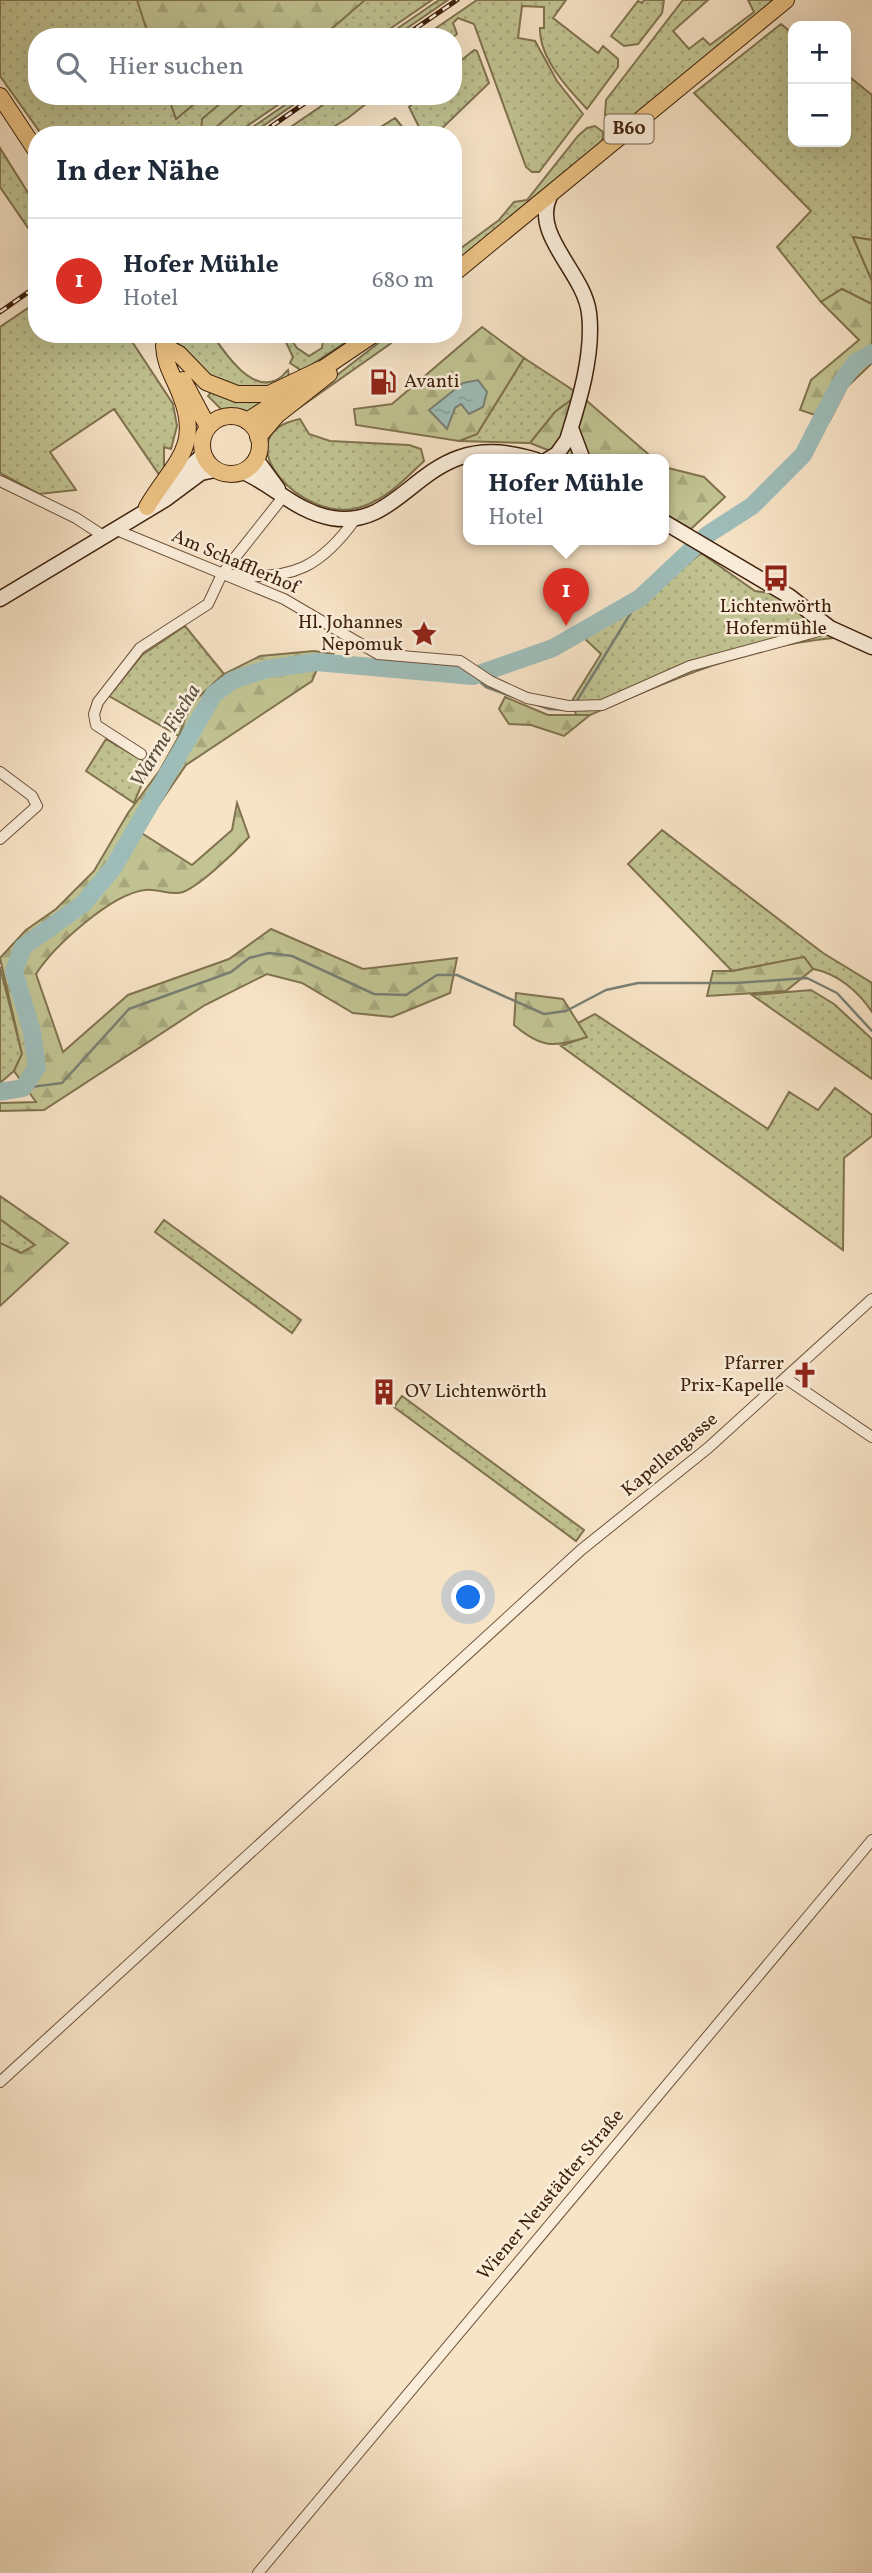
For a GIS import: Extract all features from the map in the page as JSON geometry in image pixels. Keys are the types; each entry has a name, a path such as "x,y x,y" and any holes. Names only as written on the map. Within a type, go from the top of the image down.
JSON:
{"main road":[{"name":"B60","path":"462,267 786,0"},
{"path":"0,96 28,138"},
{"path":"550,196 544,209 548,232 576,276 589,312 589,346 571,428 563,447 554,454"},
{"path":"507,230 531,224 548,232"},
{"path":"147,507 158,487 174,470 189,435 187,411 165,365 161,343"},
{"path":"162,343 215,422"},
{"path":"164,343 179,354 206,382 237,394 268,394 348,354"},
{"path":"283,496 256,459 258,437 267,423 330,373 362,343"},
{"path":"247,421 320,369"},
{"path":"215,470 203,455 202,440 215,422 240,417 247,421 258,437"},
{"path":"571,428 581,454"},
{"path":"474,454 508,454"},
{"path":"147,507 203,455"},
{"path":"243,471 314,514 335,519 356,518 385,506 442,463 463,455"},
{"path":"0,599 107,531 166,499 201,473 215,470 234,474 243,471 256,459"},
{"path":"669,525 789,596 830,628 872,647"}],"street":[{"name":"Am Schafflerhof","path":"0,481 88,526 284,599 378,653 460,661 490,681 527,698 573,706 602,705 690,666 830,628"},
{"path":"141,754 96,725 94,714 98,702 140,648 208,604 222,574 283,496"},
{"path":"222,574 274,575 304,567 327,555 356,518"},
{"path":"0,772 32,796 37,806 0,839"},
{"name":"Kapellengasse","path":"0,2082 581,1550 708,1448 872,1299"},
{"path":"785,1378 872,1437"},
{"name":"Wiener Neustädter Straße","path":"258,2573 872,1840"}],"green space":[{"path":"0,0 432,0 391,28 28,28 28,105 278,105 247,126 36,126 0,76"},
{"path":"137,0 365,0 332,28 146,28"},
{"path":"439,0 448,0 407,28 398,28"},
{"path":"477,0 566,0 553,18 598,53 603,46 618,59 618,67 587,109 549,62 540,28 544,28 544,7 522,6 518,38 535,41 557,81 583,114 539,172 532,172 526,167 474,24 458,18 453,23 455,28 436,28"},
{"path":"644,0 664,0 662,13 638,44 624,46 611,36 638,1 642,3"},
{"path":"683,0 708,0 673,31 689,49 703,38 710,45 754,12 748,0 777,0 623,125 610,123 605,115 606,100"},
{"path":"781,24 788,30 788,147 851,147 851,78 872,95 872,240 853,237 872,281 872,304 842,289 821,302 777,247 811,211 694,93"},
{"path":"474,50 477,51 489,83 444,126 418,126 409,107 411,105 462,105 462,60"},
{"path":"171,105 193,105 176,119"},
{"path":"218,105 242,105 217,126 202,126 202,119"},
{"path":"285,105 293,105 263,126 254,126"},
{"path":"323,105 365,105 335,126 292,126"},
{"path":"395,118 402,126 382,126"},
{"path":"595,126 603,132 602,144 462,257 462,247 499,220 514,202 527,200 587,128"},
{"path":"0,148 28,193 28,228 0,187"},
{"path":"853,237 872,240 872,281"},
{"path":"842,289 872,304 872,363 847,387 830,420 800,410 811,380 859,340 821,302"},
{"path":"28,308 28,343 133,343 173,404 177,426 171,449 164,447 164,477 160,476 114,409 50,452 76,490 39,494 0,473 0,327"},
{"path":"482,327 524,358 477,434 459,441 356,425 354,409 392,404"},
{"path":"177,343 218,343 232,361 250,377 261,382 271,382 288,370 289,377 259,391 219,384 189,359"},
{"path":"286,343 293,343 309,356 322,348 323,343 344,343 302,371 290,363 293,357"},
{"path":"378,343 391,343 296,410 296,407"},
{"path":"524,358 579,394 555,412 530,443 459,441 477,434"},
{"path":"213,390 269,399 246,415 222,410 208,396"},
{"path":"579,394 648,454 558,454 530,443 555,412"},
{"path":"300,419 309,434 330,441 409,445 421,449 424,461 389,493 364,506 341,510 317,504 296,493 279,477 269,460 268,443 277,428"},
{"path":"669,468 704,477 725,497 691,529 669,516"},
{"path":"701,553 755,591 776,594 811,617 833,638 801,642 739,657 679,678 590,715 576,716 573,699 601,654 585,639 644,599"},
{"path":"185,626 224,674 190,705 179,736 109,696 142,655"},
{"path":"314,651 333,654 317,669 312,681 186,765 140,832 192,865 232,830 237,803 249,837 208,875 183,892 145,890 116,901 100,911 69,936 36,974 63,1052 128,995 229,959 271,929 363,969 457,958 450,993 392,1017 353,1013 302,983 267,974 205,1005 44,1110 0,1111 0,1103 36,1102 14,1071 22,1054 0,958 26,930 56,909 94,871 128,813 160,770 179,736 190,705 224,674 260,656"},
{"path":"505,697 548,715 590,715 564,736 531,725 509,724 499,709"},
{"path":"106,739 150,765 134,803 86,771"},
{"path":"662,830 823,953 872,983 872,1012 847,984 813,969 804,957 732,971 628,864"},
{"path":"804,957 813,969 786,991 707,996 713,971 733,971"},
{"path":"0,967 22,1054 14,1071 0,1083"},
{"path":"811,990 834,1004 872,1039 872,1079 752,995"},
{"path":"516,993 563,999 587,1037 557,1044 548,1044 532,1038 514,1025"},
{"path":"595,1014 768,1129 789,1092 818,1110 835,1088 872,1115 872,1136 844,1158 843,1250 561,1046 586,1037 578,1023"},
{"path":"0,1196 68,1243 0,1306 0,1243 21,1253 35,1245 0,1219"},
{"path":"0,1219 35,1245 21,1253 0,1243"},
{"path":"164,1220 301,1320 292,1333 155,1232"},
{"path":"402,1396 584,1530 576,1541 394,1407"}],"water":[{"path":"478,380 487,392 483,407 469,414 461,404 455,408 447,429 429,410 463,383"}],"waterway":[{"name":"Warme Fischa","path":"0,1092 23,1088 37,1067 32,1032 14,971 23,947 83,904 113,868 214,694 233,680 267,669 316,662 473,676 553,648 640,598 707,535 752,506 803,455 839,385 856,362 872,353"},
{"path":"575,704 640,598"},
{"path":"473,676 486,687 516,698"},
{"path":"535,704 549,709 572,710"},
{"path":"23,1088 62,1083 129,1009 231,972 249,958 269,953 292,956 374,994 406,995 437,975 457,975 544,1014 566,1011 606,990 638,983 736,983 807,978 837,993 872,1031"}],"railway":[{"path":"416,28 457,0"},
{"path":"272,126 302,105"},
{"path":"0,312 28,292"}],"place":[{"name":"Avanti","path":"383,382"},
{"name":"Lichtenwörth Hofermühle","path":"776,578"},
{"name":"Hofer Mühle","path":"566,626"},
{"name":"Hl. Johannes Nepomuk","path":"424,634"},
{"name":"Pfarrer Prix-Kapelle","path":"805,1375"},
{"name":"OV Lichtenwörth","path":"384,1392"}]}
